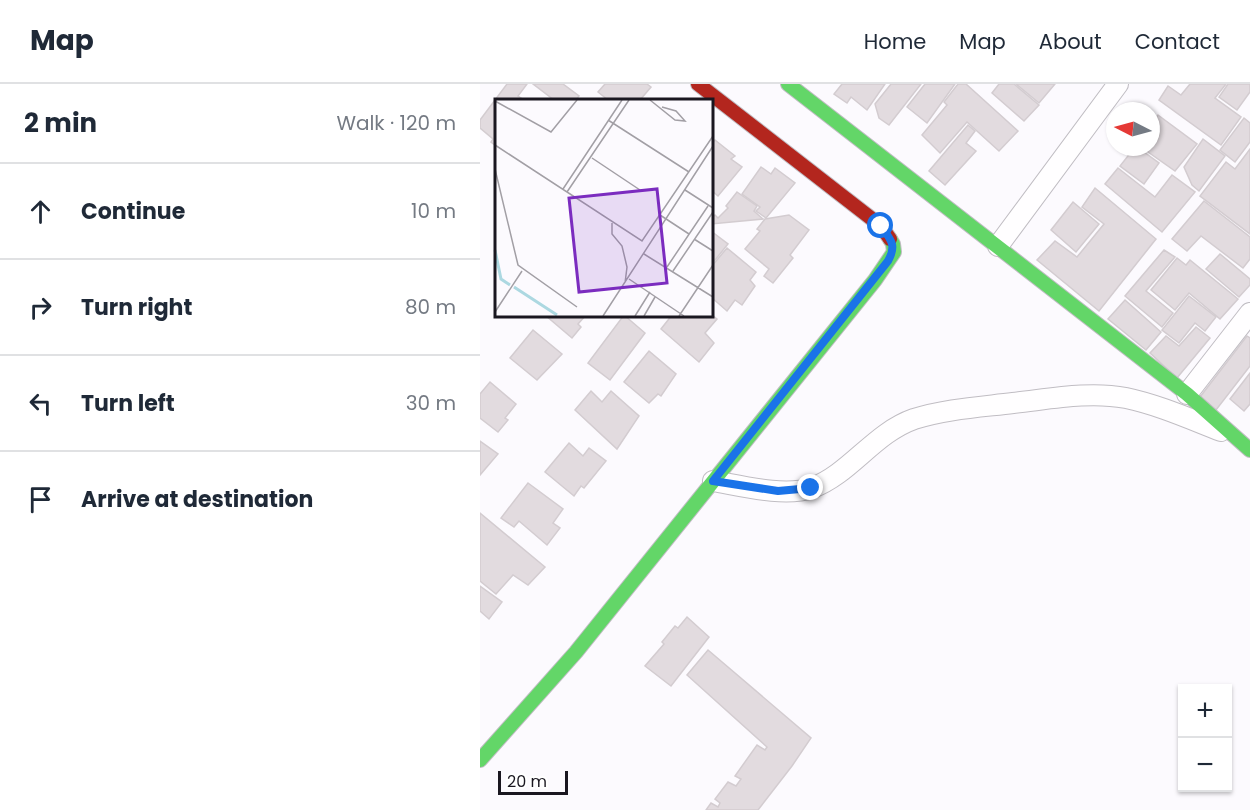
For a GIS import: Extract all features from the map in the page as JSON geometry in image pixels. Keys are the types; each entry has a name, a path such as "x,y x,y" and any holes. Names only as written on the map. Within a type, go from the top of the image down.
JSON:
{"street":[{"path":"480,760 576,652 875,280 894,252 893,244 881,226 698,84"},
{"path":"788,84 1187,394 1250,450"},
{"path":"998,246 1118,84"},
{"path":"1187,394 1250,313"},
{"path":"713,481 778,491 811,488 833,477 874,442 913,420 959,410 1086,395 1126,398 1232,435"}],"building":[{"path":"507,84 527,84 518,96 522,99 496,99"},
{"path":"533,84 563,84 579,96 577,99 553,99"},
{"path":"605,84 647,84 651,87 641,99 607,99 598,92"},
{"path":"842,84 885,84 867,110 851,97 847,103 834,94"},
{"path":"891,84 921,84 889,125 879,118 875,104"},
{"path":"925,84 955,84 927,123 907,107"},
{"path":"958,84 966,84 1018,131 999,151 967,122 940,153 922,135 947,105 944,102"},
{"path":"999,84 1014,84 1039,105 1024,121 992,93"},
{"path":"1016,84 1055,84 1039,103"},
{"path":"1190,84 1226,84 1215,98 1241,117 1221,145 1159,100 1168,86 1181,95"},
{"path":"1228,84 1250,84 1250,92 1237,110 1219,97"},
{"path":"495,100 495,145 491,142 493,139 480,128 480,120"},
{"path":"1160,116 1197,144 1175,171 1154,156 1160,156"},
{"path":"1244,118 1250,123 1250,142 1235,162 1220,150"},
{"path":"968,125 975,131 966,143 976,151 945,185 929,171"},
{"path":"1203,139 1225,156 1199,191 1192,185 1184,167"},
{"path":"715,140 735,156 731,159 742,167 718,196 712,191 712,144"},
{"path":"1250,149 1250,234 1200,196 1226,162 1235,169"},
{"path":"1128,156 1149,156 1159,163 1144,184 1120,166"},
{"path":"761,167 771,174 775,168 795,183 766,218 756,211 760,207 742,194"},
{"path":"1118,168 1155,197 1172,175 1195,192 1162,232 1105,184"},
{"path":"1095,188 1156,239 1099,311 1037,260 1055,241 1077,257 1104,224 1082,207"},
{"path":"737,192 757,206 754,211 763,219 712,224 712,218 715,215 718,218 728,208 726,206"},
{"path":"1204,201 1250,237 1250,259 1243,268 1201,236 1187,251 1172,239"},
{"path":"1073,202 1099,224 1076,252 1051,230"},
{"path":"789,215 809,230 790,255 793,258 773,283 764,276 769,269 745,249 760,231 757,229 765,219"},
{"path":"712,232 728,244 712,264"},
{"path":"727,248 756,272 750,280 755,286 742,305 735,300 727,311 712,298 712,266"},
{"path":"1164,250 1175,257 1146,291 1173,313 1162,327 1125,296"},
{"path":"1220,254 1250,279 1250,285 1239,297 1206,269"},
{"path":"1177,258 1186,265 1190,260 1238,299 1220,319 1189,293 1175,310 1151,290"},
{"path":"1189,296 1216,317 1205,331 1195,323 1179,343 1162,330"},
{"path":"1125,300 1161,332 1146,350 1108,319"},
{"path":"712,315 717,319 705,333 714,343 699,362 661,329 671,316"},
{"path":"546,316 585,316 578,324 581,327 572,338"},
{"path":"623,316 645,333 610,380 588,363"},
{"path":"1196,327 1210,338 1177,378 1150,353 1166,336 1179,346"},
{"path":"533,330 562,354 537,380 510,358"},
{"path":"1247,336 1250,338 1250,366 1216,410 1200,397"},
{"path":"649,351 676,374 661,396 658,394 649,403 624,382"},
{"path":"1250,373 1250,404 1244,411 1230,399"},
{"path":"490,382 516,404 505,418 508,420 498,432 480,418 480,394"},
{"path":"591,391 602,402 611,391 639,416 617,449 575,410"},
{"path":"480,441 498,454 480,475"},
{"path":"569,443 583,456 589,448 606,461 584,488 581,486 574,496 545,472"},
{"path":"528,483 563,509 553,523 560,528 547,545 519,521 514,527 501,518"},
{"path":"480,513 545,567 528,585 513,575 496,594 480,581"},
{"path":"480,586 502,602 489,619 480,611"},
{"path":"687,617 709,637 671,686 645,666 664,644 662,642 675,626 678,628"},
{"path":"708,650 811,738 758,810 706,810 711,803 718,807 720,803 715,799 728,782 736,786 741,779 735,776 757,745 765,750 767,747 687,675"}],"traffic: fast":[{"path":"788,84 1187,394 1250,450"},
{"path":"480,760 576,652 875,280 894,252 890,239"}],"traffic: jam":[{"path":"698,84 881,226 890,239"}],"route":[{"path":"811,488 778,491 713,481 875,280 894,252 893,244 881,226"}]}
